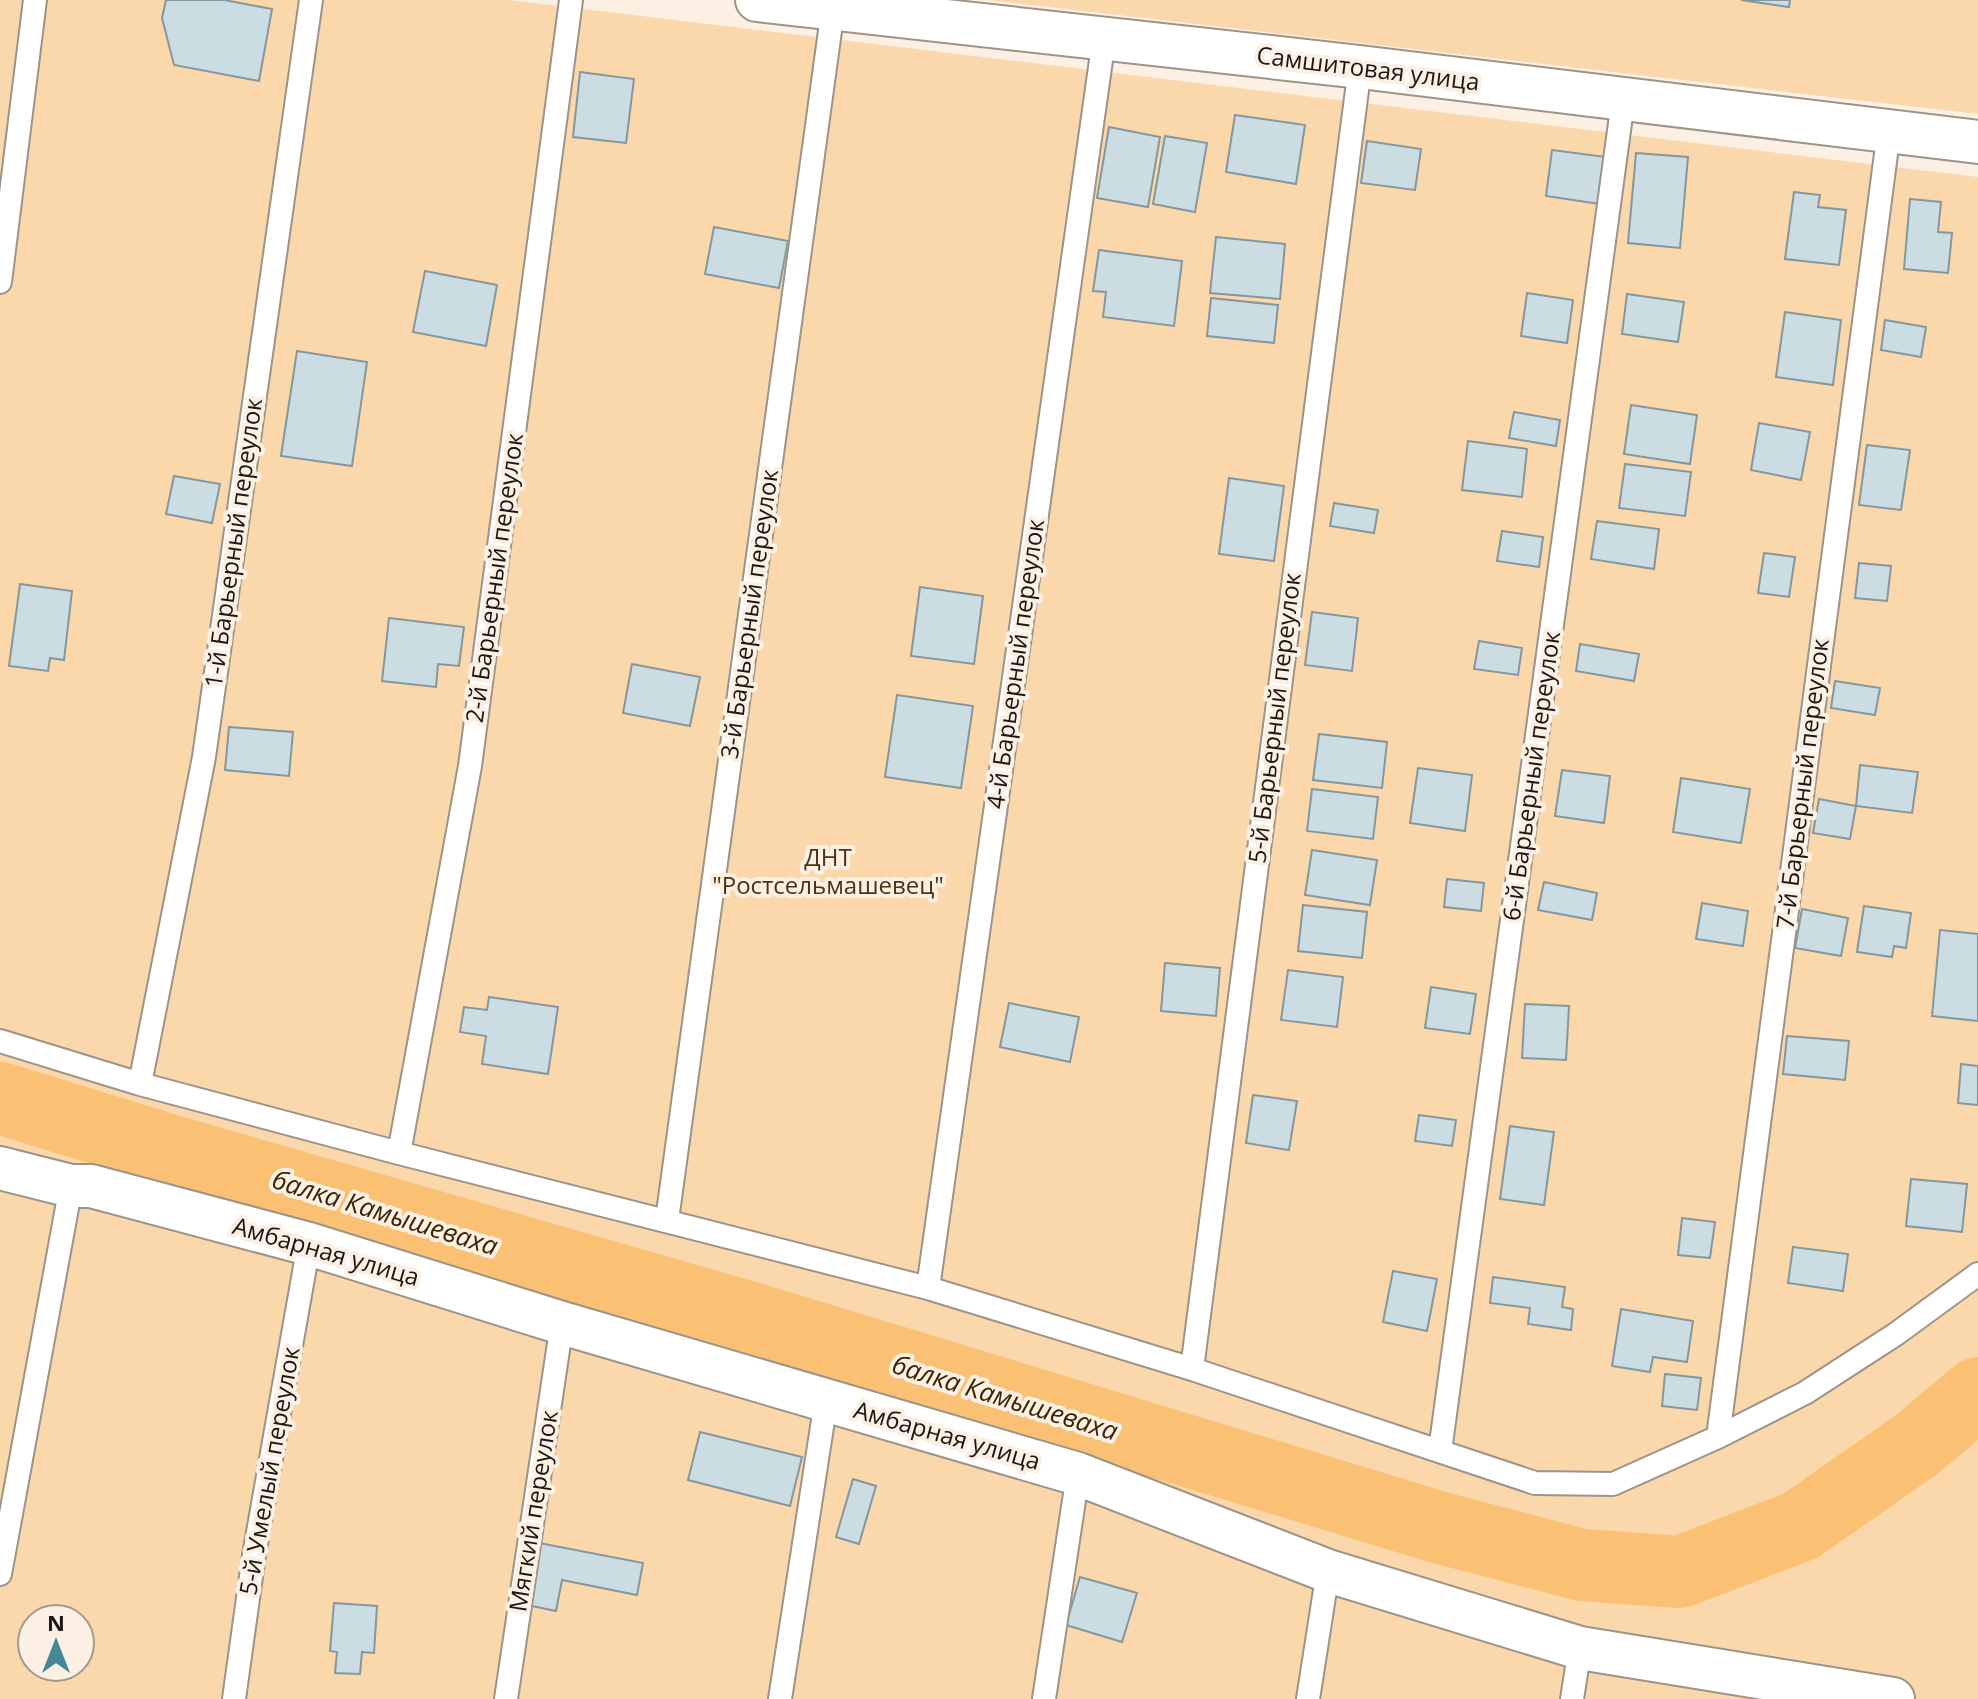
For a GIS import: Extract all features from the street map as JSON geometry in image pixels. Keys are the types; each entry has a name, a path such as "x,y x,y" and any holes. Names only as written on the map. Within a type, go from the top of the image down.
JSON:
{"street":[{"name":"Самшитовая улица","path":"757,0 1360,67 1978,142"},
{"name":"Амбарная улица","path":"0,1168 71,1186 91,1186 309,1244 562,1323 1078,1474 1328,1571 1580,1648 1847,1696 1893,1699"}],"lane":[{"path":"0,282 35,0"},
{"name":"1-й Барьерный переулок","path":"140,1084 204,757 311,0"},
{"name":"2-й Барьерный переулок","path":"399,1153 470,766 571,0"},
{"name":"3-й Барьерный переулок","path":"667,1220 833,9"},
{"name":"4-й Барьерный переулок","path":"928,1288 1104,39"},
{"name":"5-й Барьерный переулок","path":"1192,1369 1360,67"},
{"name":"6-й Барьерный переулок","path":"1440,1451 1623,101"},
{"name":"7-й Барьерный переулок","path":"1718,1437 1889,131"},
{"path":"0,1041 140,1084 399,1153 928,1288 1192,1369 1535,1483 1613,1484 1718,1437 1805,1393 1896,1334 1978,1274"},
{"path":"0,1574 71,1186"},
{"name":"5-й Умелый переулок","path":"234,1699 254,1555 309,1244"},
{"name":"Мягкий переулок","path":"506,1699 562,1323"},
{"path":"780,1699 826,1401"},
{"path":"1044,1699 1078,1474"},
{"path":"1308,1699 1328,1571"},
{"path":"1572,1699 1580,1648"}],"green space":[{"name":"ДНТ \"Ростсельмашевец\"","path":"0,0 509,0 1978,177 1978,1699 0,1699"},
{"path":"987,0 1978,0 1978,114"}],"building":[{"path":"166,0 224,0 272,9 259,81 174,65 162,18"},
{"path":"1741,0 1790,0 1789,7"},
{"path":"580,72 634,79 626,143 573,137"},
{"path":"1235,115 1305,125 1296,184 1226,172"},
{"path":"1109,127 1160,137 1148,207 1097,198"},
{"path":"1165,136 1207,143 1195,212 1153,204"},
{"path":"1367,141 1421,149 1415,190 1361,183"},
{"path":"1552,150 1606,157 1600,204 1546,196"},
{"path":"1636,153 1688,157 1680,248 1628,243"},
{"path":"1794,192 1820,195 1818,207 1846,210 1839,265 1785,259"},
{"path":"1910,199 1941,202 1938,232 1952,233 1948,273 1904,269"},
{"path":"714,227 788,241 779,288 705,274"},
{"path":"1216,237 1285,244 1280,299 1210,293"},
{"path":"1099,250 1182,261 1174,326 1103,317 1106,292 1093,291"},
{"path":"425,271 497,285 486,346 413,332"},
{"path":"1527,293 1573,300 1567,343 1521,336"},
{"path":"1627,294 1684,302 1678,342 1622,334"},
{"path":"1211,298 1278,305 1274,343 1207,336"},
{"path":"1785,312 1841,320 1833,385 1776,377"},
{"path":"1885,320 1926,327 1921,357 1881,350"},
{"path":"297,351 367,362 352,466 281,456"},
{"path":"1631,405 1697,415 1690,464 1624,454"},
{"path":"1514,412 1560,420 1556,446 1509,438"},
{"path":"1759,423 1810,432 1801,480 1751,470"},
{"path":"1468,441 1527,449 1522,497 1462,490"},
{"path":"1867,445 1910,450 1901,510 1859,505"},
{"path":"1625,464 1691,472 1685,516 1619,508"},
{"path":"174,476 220,484 212,523 166,514"},
{"path":"1229,478 1284,486 1274,561 1219,554"},
{"path":"1334,503 1378,510 1374,533 1330,526"},
{"path":"1597,521 1659,529 1654,569 1591,559"},
{"path":"1502,531 1543,537 1539,567 1497,561"},
{"path":"1764,553 1795,557 1789,597 1758,593"},
{"path":"1859,563 1891,566 1887,601 1855,598"},
{"path":"20,584 72,591 64,660 50,658 48,671 9,666"},
{"path":"920,587 983,596 974,664 911,656"},
{"path":"1312,612 1358,618 1352,671 1305,665"},
{"path":"389,618 464,627 459,666 438,664 436,687 382,681"},
{"path":"1479,641 1522,648 1518,675 1474,669"},
{"path":"1580,644 1639,654 1634,681 1576,671"},
{"path":"632,664 700,677 690,726 623,713"},
{"path":"1835,681 1880,688 1875,715 1831,708"},
{"path":"897,695 973,706 961,788 885,777"},
{"path":"229,727 293,732 289,776 225,770"},
{"path":"1319,734 1387,742 1382,788 1313,780"},
{"path":"1860,765 1918,772 1912,813 1856,806"},
{"path":"1418,768 1472,775 1465,831 1410,823"},
{"path":"1562,770 1610,776 1604,823 1555,816"},
{"path":"1681,778 1750,789 1741,843 1673,832"},
{"path":"1312,789 1378,797 1373,839 1307,831"},
{"path":"1819,799 1856,806 1850,839 1813,833"},
{"path":"1312,850 1377,860 1370,905 1305,895"},
{"path":"1447,879 1484,883 1481,911 1444,907"},
{"path":"1544,882 1597,893 1592,920 1538,910"},
{"path":"1702,903 1748,911 1743,946 1696,939"},
{"path":"1303,905 1367,912 1362,958 1298,951"},
{"path":"1864,906 1911,913 1906,948 1894,946 1892,957 1857,952"},
{"path":"1802,909 1848,918 1841,956 1795,948"},
{"path":"1940,930 1978,934 1978,1021 1932,1016"},
{"path":"1165,963 1220,968 1216,1016 1161,1011"},
{"path":"1288,970 1343,977 1337,1027 1281,1020"},
{"path":"1431,987 1476,994 1470,1034 1425,1028"},
{"path":"489,997 558,1007 548,1074 482,1064 486,1036 460,1032 464,1007 487,1010"},
{"path":"1009,1003 1079,1017 1070,1062 1000,1047"},
{"path":"1525,1004 1569,1006 1566,1060 1522,1058"},
{"path":"1787,1036 1849,1041 1845,1080 1783,1074"},
{"path":"1961,1064 1978,1066 1978,1105 1958,1103"},
{"path":"1253,1095 1297,1101 1289,1150 1246,1143"},
{"path":"1419,1115 1456,1120 1452,1146 1415,1141"},
{"path":"1510,1126 1554,1132 1544,1205 1500,1199"},
{"path":"1911,1179 1967,1184 1962,1232 1906,1226"},
{"path":"1682,1218 1715,1222 1710,1258 1678,1255"},
{"path":"1793,1247 1848,1254 1843,1291 1788,1283"},
{"path":"1393,1271 1437,1279 1427,1331 1383,1322"},
{"path":"1493,1277 1565,1287 1562,1307 1573,1309 1571,1330 1528,1324 1530,1308 1490,1303"},
{"path":"1621,1309 1693,1321 1687,1362 1653,1357 1650,1372 1612,1366"},
{"path":"1665,1374 1701,1378 1697,1410 1662,1406"},
{"path":"700,1432 802,1457 790,1506 688,1480"},
{"path":"853,1479 876,1486 859,1544 836,1537"},
{"path":"539,1543 643,1563 637,1595 562,1580 556,1611 527,1605"},
{"path":"1080,1577 1137,1593 1122,1642 1066,1625"},
{"path":"334,1603 377,1606 374,1653 362,1652 360,1674 335,1673 337,1652 330,1651"}],"waterway":[{"name":"балка Камышеваха","path":"0,1098 165,1149 758,1320 1441,1528 1582,1565 1680,1572 1800,1526 1916,1445 1978,1393"}]}
